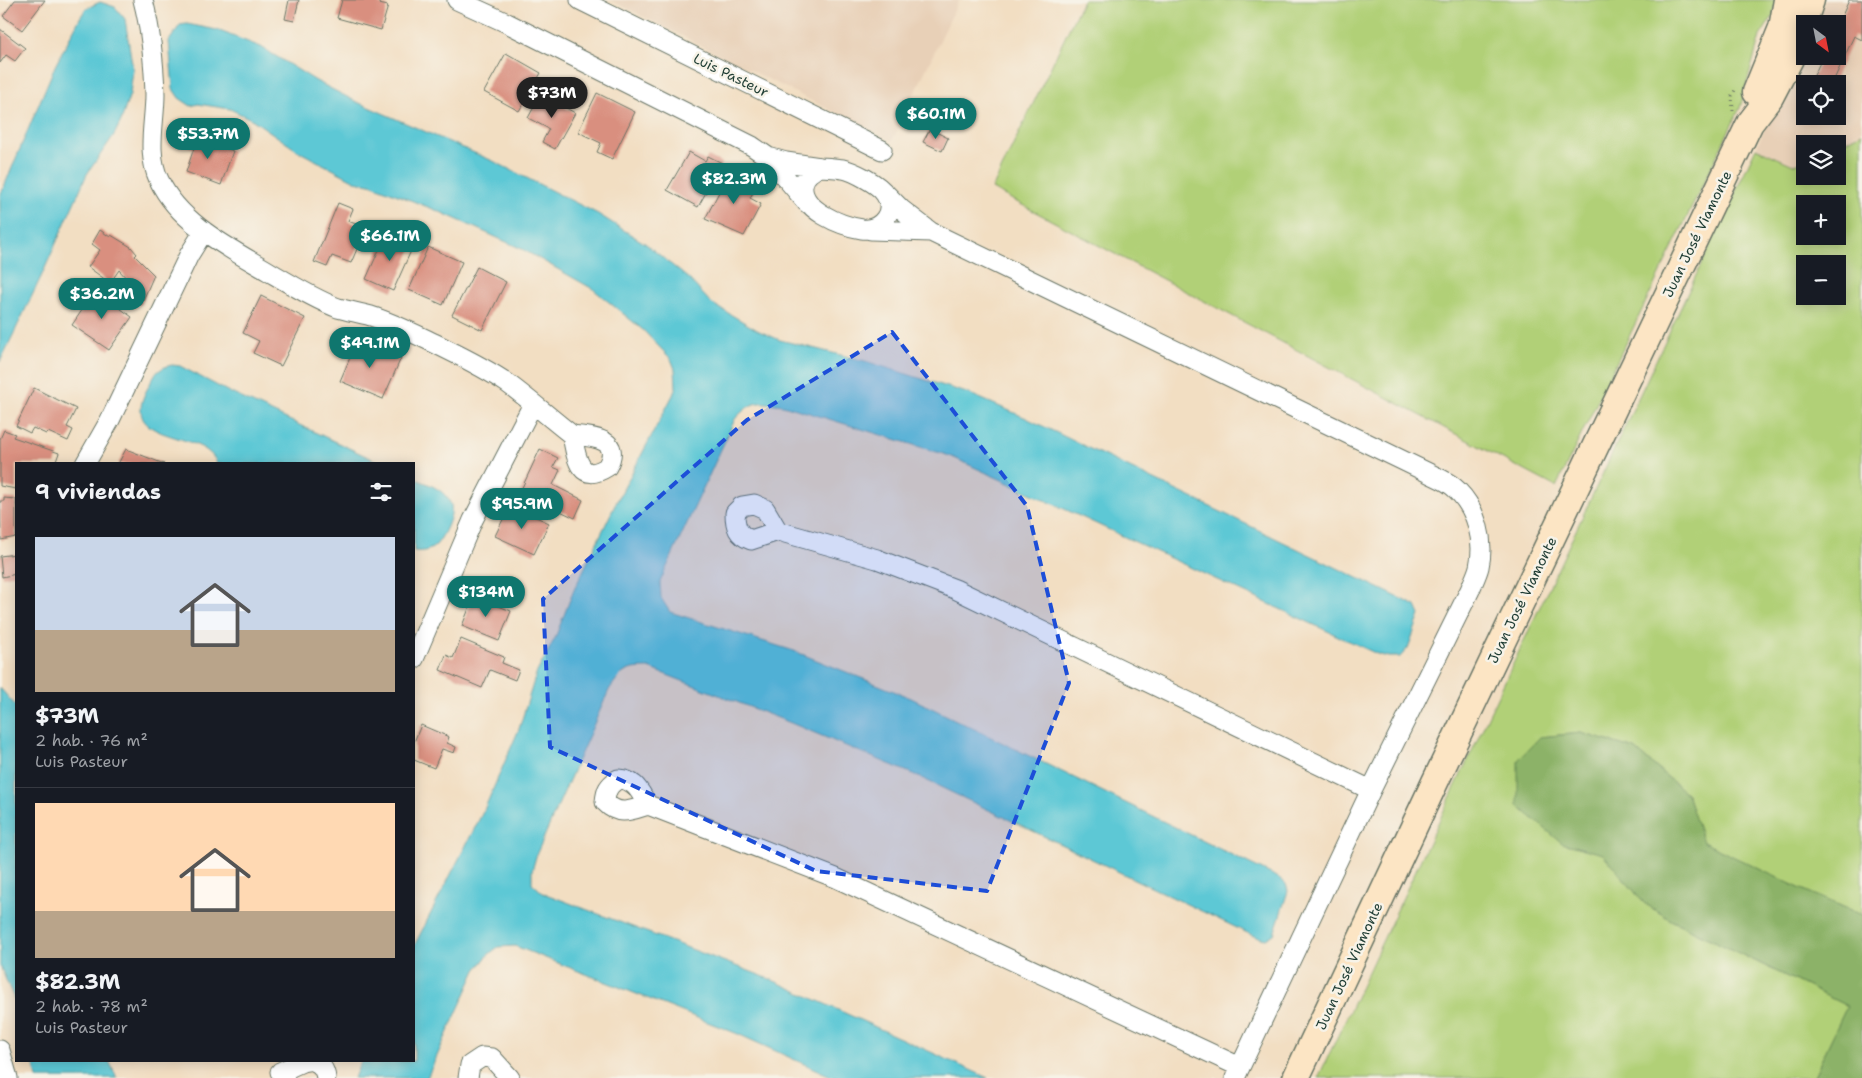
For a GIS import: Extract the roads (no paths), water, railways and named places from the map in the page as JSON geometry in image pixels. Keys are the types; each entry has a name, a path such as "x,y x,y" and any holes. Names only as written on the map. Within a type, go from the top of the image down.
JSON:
{"street":[{"path":"143,0 154,66 153,160 166,193 188,217 204,231 244,257 312,295 338,308 390,323 488,371 534,404 572,435"},
{"path":"457,0 752,146 768,157 807,203 832,219 858,228 871,230 931,232"},
{"name":"Luis Pasteur","path":"580,0 882,150"},
{"name":"Juan José Viamonte","path":"1750,123 1756,91 1782,28 1787,0"},
{"name":"Juan José Viamonte","path":"1296,1078 1435,782 1750,123 1770,97 1793,53 1811,0"},
{"path":"648,805 844,881 1238,1072 1371,790 1470,590 1479,568 1480,534 1468,504 1457,490 1441,479 931,232 872,183 844,169 786,162 768,157"},
{"path":"807,203 802,192 804,180 811,171 820,167"},
{"path":"871,230 882,223 888,215 889,204 885,193"},
{"path":"86,462 148,345 189,255 204,231"},
{"path":"415,657 473,520 534,404"},
{"path":"778,531 877,559 955,589 1371,790"},
{"path":"0,1050 8,1078"},
{"path":"468,1078 470,1065 482,1057 492,1058 510,1078"},
{"path":"277,1070 305,1062"},
{"path":"316,1062 323,1068 326,1078"}],"water":[{"path":"100,2 115,7 125,19 133,70 130,94 114,135 87,174 41,277 0,362 0,196 55,66 81,16 87,8"},
{"path":"187,24 217,30 261,47 316,81 357,102 493,161 598,214 646,244 689,279 711,303 759,331 780,340 865,361 970,394 1024,417 1416,606 1420,615 1408,648 1400,657 1388,657 1377,654 950,456 783,405 761,403 756,403 747,408 735,419 660,582 661,598 670,612 794,651 911,698 1279,878 1286,884 1288,891 1274,934 1266,939 1256,937 913,774 791,723 649,668 635,669 621,675 609,690 537,853 532,871 532,883 543,893 770,979 988,1078 835,1078 738,1034 515,946 498,947 488,955 476,970 427,1078 354,1078 361,1062 415,1062 415,944 484,810 519,729 536,674 555,638 573,592 616,503 673,395 676,387 675,369 671,359 643,330 593,289 522,249 438,211 370,184 355,181 298,151 253,120 230,109 198,104 191,106 179,98 173,89 169,41 180,25"},
{"path":"180,366 231,393 379,462 216,462 211,454 201,447 162,433 143,420 141,409 144,396 158,371 164,367"},
{"path":"415,478 441,491 449,499 452,510 442,537 434,547 423,551 415,551"},
{"path":"0,688 15,705 15,1001 0,966"},
{"path":"33,1062 109,1062 117,1078 37,1078"}]}
